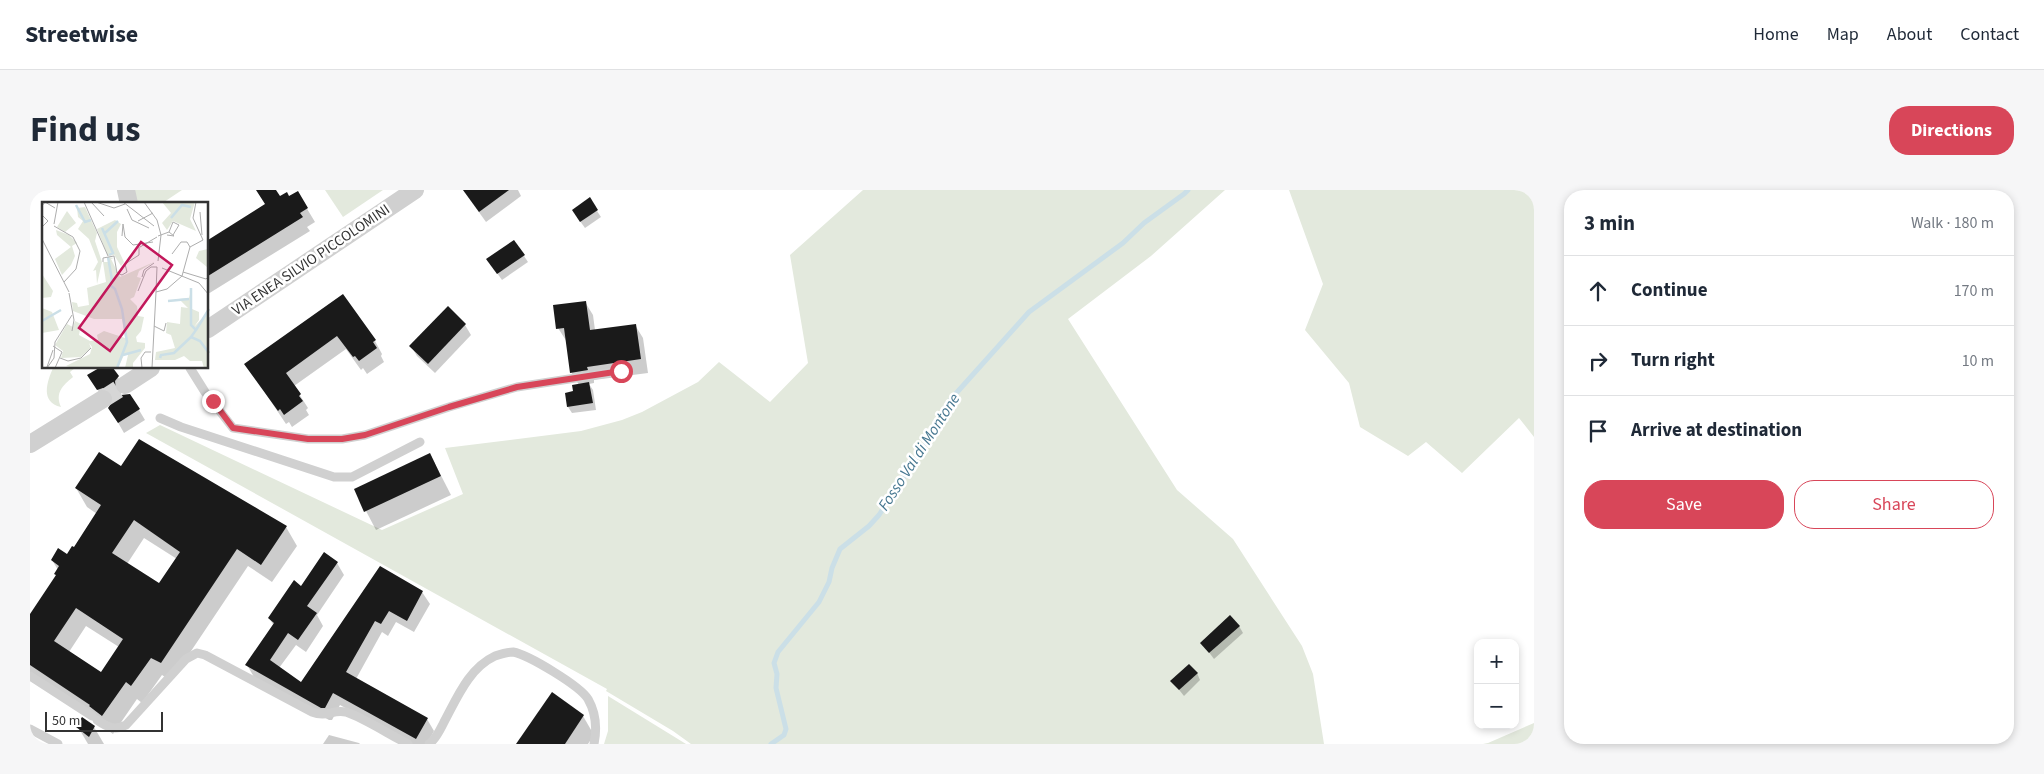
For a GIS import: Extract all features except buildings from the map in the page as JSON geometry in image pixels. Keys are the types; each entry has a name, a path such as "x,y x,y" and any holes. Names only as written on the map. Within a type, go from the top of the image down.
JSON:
{"street":[{"name":"VIA ENEA SILVIO PICCOLOMINI","path":"209,328 415,190"},
{"path":"124,385 149,369"},
{"path":"30,444 103,399"}],"lane":[{"path":"191,369 205,392 233,428 323,440 365,435 449,407 525,385 621,371"},
{"path":"160,418 181,427 334,477 352,476 420,442"},
{"path":"429,744 437,734 462,689 474,673 486,661 495,656 511,652 528,658 582,692 594,713 596,723 594,744"},
{"path":"30,676 94,718 111,728 118,728 126,725 186,659 197,653 205,655 312,712 322,716 336,712 348,713 408,744"},
{"path":"30,729 58,744"}],"shaded area":[{"path":"132,190 182,190 164,202 135,202"},
{"path":"325,190 383,190 343,217"},
{"path":"863,190 1225,190 1151,256 1068,319 1177,490 1233,539 1302,646 1313,674 1324,744 691,744 673,731 606,691 607,689 146,433 160,425 382,530 463,494 445,448 581,431 622,420 642,412 698,382 719,362 770,402 808,363 790,255"},
{"path":"1289,190 1534,190 1534,437 1519,418 1462,473 1426,442 1408,456 1360,427 1349,383 1305,330 1323,284"},
{"path":"53,369 74,369 70,372 73,377 59,394 61,407 50,401 47,391"},
{"path":"608,696 686,744 604,744 608,731"},
{"path":"1534,723 1534,744 1483,744 1488,743"}],"waterway":[{"name":"Fosso Val di Montone","path":"771,744 784,735 786,729 776,688 777,674 774,663 778,652 819,602 829,582 832,568 840,549 869,526 879,515 928,440 938,419 951,399 1029,312 1123,243 1144,223 1188,190"}],"tunnel":[{"path":"103,399 125,385"}],"route":[{"path":"213,401 233,428 308,439 342,439 365,435 449,407 525,385 621,371"}]}
